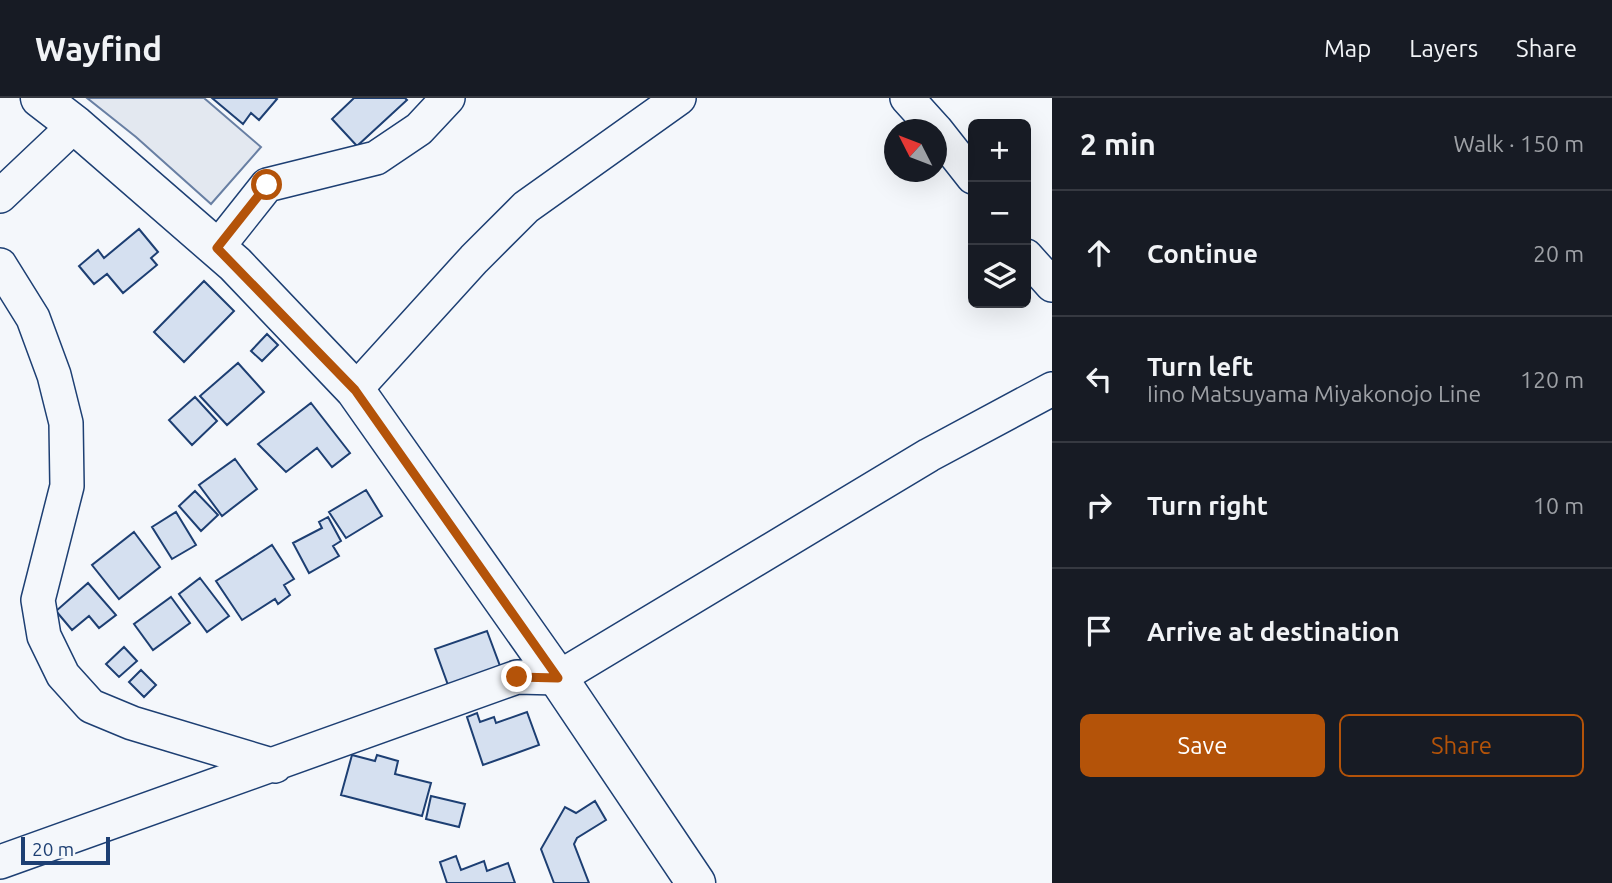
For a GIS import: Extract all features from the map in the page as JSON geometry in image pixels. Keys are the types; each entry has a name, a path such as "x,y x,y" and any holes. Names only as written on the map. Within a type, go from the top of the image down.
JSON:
{"main road":[{"path":"40,98 217,248 355,390 558,678 696,883"}],"street":[{"path":"217,248 267,185 376,158 419,129 448,98"},
{"path":"355,390 526,207 679,98"},
{"path":"907,98 926,119"},
{"path":"0,196 75,125"},
{"path":"947,144 968,171"},
{"path":"1031,262 1052,285"},
{"path":"0,265 33,318 54,375 66,423 67,486 38,600 44,636 63,675 92,706 132,723 275,766"},
{"path":"0,862 275,766 517,677 558,678 929,455 1052,389"}],"shaded area":[{"path":"87,98 204,98 261,147 211,204 136,137"}],"building":[{"path":"212,98 277,99 259,120 251,113 243,124"},
{"path":"354,98 407,100 357,146 332,119"},
{"path":"139,229 158,252 151,258 157,265 123,293 107,274 94,284 79,266 98,250 104,258"},
{"path":"204,281 234,311 184,362 154,332"},
{"path":"267,334 278,345 262,361 251,351"},
{"path":"238,363 264,392 227,425 200,396"},
{"path":"195,397 217,421 192,445 169,420"},
{"path":"311,403 350,453 332,467 317,448 286,472 258,444"},
{"path":"235,459 257,489 222,516 199,485"},
{"path":"366,490 382,516 346,538 329,512"},
{"path":"195,491 218,515 201,531 179,506"},
{"path":"176,512 196,545 172,559 152,527"},
{"path":"328,517 341,541 333,546 339,556 309,573 293,543 322,528 319,522"},
{"path":"134,532 160,567 119,599 92,565"},
{"path":"272,545 294,579 284,585 290,595 278,604 275,599 242,620 216,581"},
{"path":"200,578 229,616 207,632 179,594"},
{"path":"88,583 116,615 99,628 89,616 72,630 56,611"},
{"path":"171,597 190,623 153,650 134,624"},
{"path":"487,631 500,666 448,685 435,649"},
{"path":"124,647 137,661 119,677 106,664"},
{"path":"141,670 156,685 144,697 129,682"},
{"path":"527,712 539,745 483,765 467,717 477,713 480,722 494,717 496,723"},
{"path":"352,755 375,761 377,755 398,761 395,774 431,783 422,816 341,795"},
{"path":"431,796 465,804 459,827 426,819"},
{"path":"595,801 606,820 577,838 574,844 589,883 554,883 541,849 565,807 576,813"},
{"path":"456,856 461,870 484,861 487,871 508,863 515,883 447,883 440,862"}],"route":[{"path":"267,185 217,248 298,328 355,390 558,678 517,677"}]}
